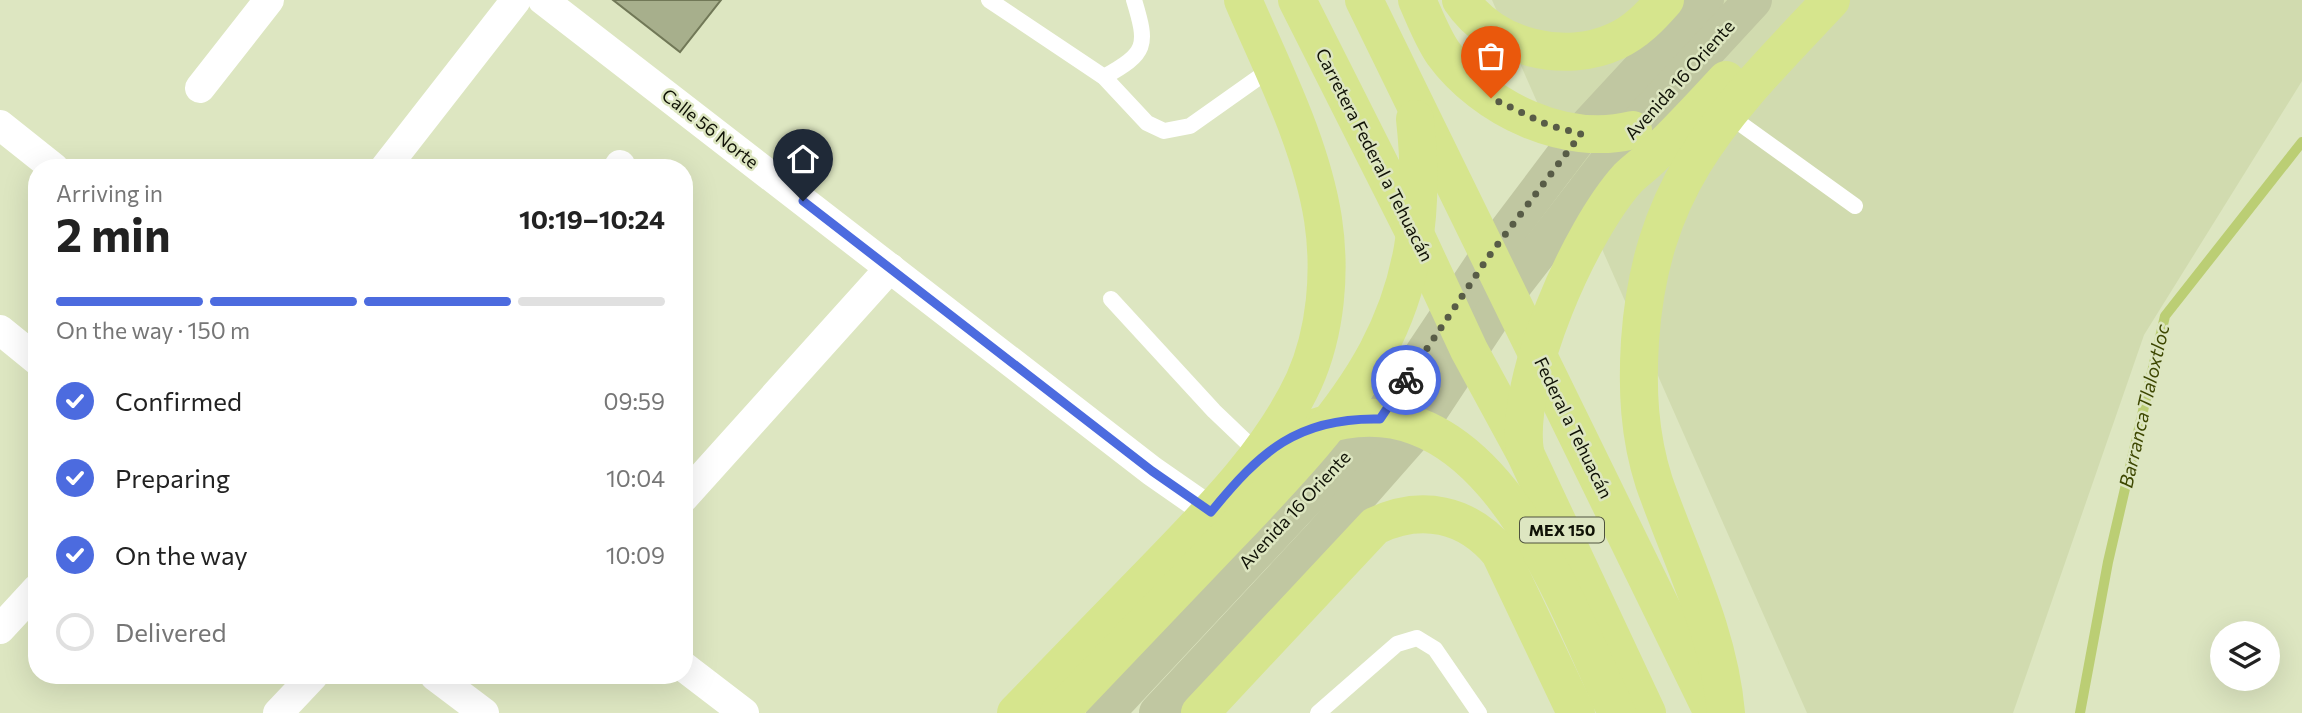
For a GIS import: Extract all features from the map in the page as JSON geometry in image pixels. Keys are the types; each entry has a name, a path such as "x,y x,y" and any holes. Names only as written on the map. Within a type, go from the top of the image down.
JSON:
{"main road":[{"path":"1016,713 1211,512 1289,411 1317,344 1326,285 1323,220 1316,186 1272,68 1243,0"},
{"name":"Carretera Federal a Tehuacán","path":"1297,0 1451,310"},
{"name":"MEX 150","path":"1364,0 1489,256"},
{"path":"1417,0 1442,52 1479,90 1503,106 1564,131 1616,134 1633,130"},
{"path":"1461,0 1478,19 1510,40 1553,52 1574,52 1616,41 1636,29 1665,0"},
{"name":"Avenida 16 Oriente","path":"1105,713 1380,419 1489,256 1581,134 1704,0"},
{"name":"Avenida 16 Oriente","path":"1158,713 1320,540 1417,429 1507,293 1633,130 1753,0"},
{"path":"1525,453 1525,414 1539,358 1573,264 1609,203 1629,177 1655,155 1802,0"},
{"path":"1726,713 1715,641 1646,452 1638,387 1643,309 1662,226 1678,187 1727,114 1831,0"},
{"path":"1059,713 1290,470 1332,422 1367,370 1386,336 1406,282 1416,236 1419,165 1413,100"},
{"name":"Federal a Tehuacán","path":"1489,256 1713,713"},
{"name":"MEX 150","path":"1451,310 1469,350 1525,453 1647,713"},
{"path":"1252,461 1284,442 1332,422 1380,419 1441,439 1468,457 1521,518 1538,546 1617,713"},
{"path":"1200,713 1375,526 1392,518 1429,513 1450,517 1470,526 1488,539 1500,553 1576,713"}],"street":[{"path":"200,88 269,0"},
{"path":"393,159 516,0"},
{"name":"Calle 56 Norte","path":"543,0 1152,471 1211,512"},
{"path":"0,125 43,159"},
{"path":"693,487 890,268"},
{"path":"0,330 28,353"},
{"path":"0,629 28,599"},
{"path":"693,674 744,713"},
{"path":"278,713 305,684"},
{"path":"446,684 484,713"}],"lane":[{"path":"989,0 1104,77 1147,123 1164,131 1190,125 1272,68"},
{"path":"1104,77 1132,62 1143,49 1144,32 1134,0"},
{"path":"1727,114 1855,206"},
{"path":"1111,299 1213,411 1252,461"},
{"path":"1318,713 1397,644 1417,638 1436,649 1479,713"}],"shaded area":[{"path":"1492,0 2302,0 2302,81 2144,335 2013,713 1807,713"}],"building":[{"path":"613,0 721,0 680,52"}],"waterway":[{"name":"Barranca Tlaloxtloc","path":"2080,713 2108,562 2165,316 2302,142"}],"way so far":[{"path":"1406,380 1489,256 1581,134 1548,125 1491,98"}],"route":[{"path":"803,201 1152,471 1211,512 1246,469 1264,454 1308,430 1332,422 1380,419 1406,380"}]}
